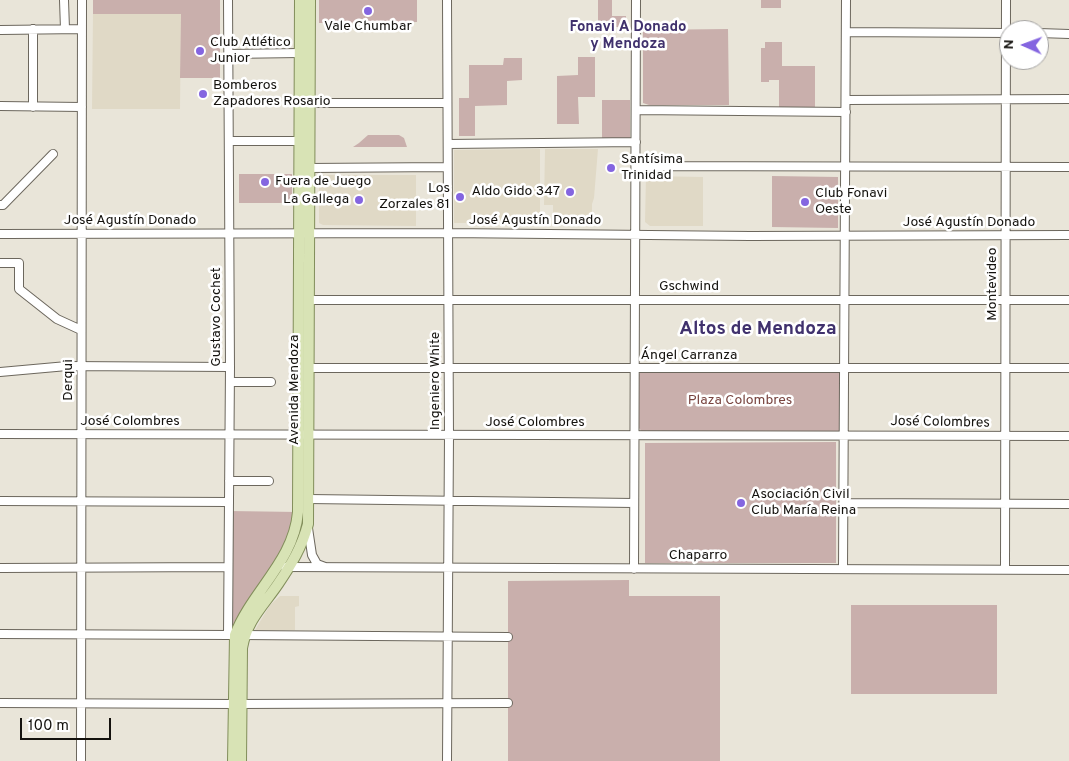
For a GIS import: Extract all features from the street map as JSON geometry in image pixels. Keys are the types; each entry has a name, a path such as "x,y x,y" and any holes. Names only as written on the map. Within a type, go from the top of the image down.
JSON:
{"main road":[{"name":"Avenida Mendoza","path":"235,635 277,585 297,555 308,524 303,435 304,234 309,168 300,53 305,36 300,0"},
{"name":"Avenida Mendoza","path":"241,761 235,635 250,604 278,567 293,538 297,522 308,368 309,300 300,141 305,103 305,36 310,0"},
{"name":"Avenida Mendoza","path":"233,761 237,704"}],"street":[{"path":"64,0 65,29"},
{"name":"Derqui","path":"81,761 82,0"},
{"name":"Gustavo Cochet","path":"228,0 230,368 228,566 235,635"},
{"name":"Ingeniero White","path":"447,0 449,435 447,761"},
{"path":"634,569 636,0"},
{"path":"843,569 846,0"},
{"name":"Montevideo","path":"1006,0 1007,20"},
{"path":"33,29 33,107"},
{"path":"0,30 82,29"},
{"path":"846,32 999,33"},
{"path":"1049,33 1069,34"},
{"path":"228,54 300,53"},
{"name":"Montevideo","path":"1005,569 1006,70"},
{"path":"846,100 1069,99"},
{"path":"305,103 446,103"},
{"path":"0,106 82,106"},
{"path":"636,110 846,112"},
{"path":"229,141 300,141"},
{"path":"448,144 636,142"},
{"path":"0,205 4,205 53,154"},
{"path":"636,166 1069,167"},
{"path":"309,168 447,167"},
{"name":"José Agustín Donado","path":"0,234 1069,235"},
{"path":"0,262 18,263 19,289 56,319 82,330"},
{"name":"Gschwind","path":"309,300 1069,300"},
{"path":"0,372 81,366 230,368"},
{"name":"Ángel Carranza","path":"308,368 1069,368"},
{"path":"230,382 272,382"},
{"name":"José Colombres","path":"0,434 1069,436"},
{"path":"229,481 269,481"},
{"path":"308,499 634,502"},
{"path":"0,501 229,502"},
{"path":"844,503 1069,504"},
{"path":"308,524 312,555 317,564 327,567"},
{"path":"0,568 228,566"},
{"name":"Chaparro","path":"278,567 1069,570"},
{"path":"0,634 508,636"},
{"path":"0,703 508,703"}],"shaded area":[{"path":"93,14 181,14 180,109 92,109"},
{"path":"540,149 540,223 454,223 454,150"},
{"name":"Aldo Gido 347","path":"545,149 598,149 592,204 592,224 553,223 553,205 544,205"},
{"name":"La Gallega","path":"323,175 416,175 416,226 323,225 319,223 319,178"},
{"path":"646,176 703,177 703,226 650,226 645,222"},
{"path":"280,596 299,596 299,606 295,607 295,630 255,630 270,605"}],"green space":[{"path":"93,0 220,0 220,78 180,78 181,14 93,14"},
{"name":"Vale Chumbar","path":"319,0 417,0 417,22 319,23"},
{"path":"598,0 612,0 612,16 626,16 626,27 598,27"},
{"path":"761,0 781,0 781,8 761,8"},
{"path":"728,29 729,105 649,105 643,103 643,30"},
{"path":"765,42 782,42 782,66 815,66 815,107 779,107 779,80 761,82 761,48 765,48"},
{"path":"578,57 595,57 595,97 578,97 579,124 557,124 557,76 578,75"},
{"path":"504,58 522,58 522,80 507,81 507,105 475,106 475,136 459,136 459,98 469,98 469,65 503,65"},
{"path":"602,100 630,100 630,139 602,139"},
{"path":"368,135 399,135 404,138 407,147 353,147"},
{"name":"Fuera de Juego","path":"239,174 292,174 292,203 239,203"},
{"name":"Club Fonavi Oeste","path":"772,176 838,177 838,228 772,227"},
{"name":"Plaza Colombres","path":"641,372 838,372 842,374 842,429 839,432 642,432 639,428 639,374"},
{"name":"Asociación Civil Club María Reina","path":"836,442 836,563 645,563 645,443"},
{"path":"229,511 298,512 297,522 235,635 228,635"},
{"path":"629,580 629,596 720,596 720,761 508,761 508,581"},
{"path":"851,605 997,605 997,694 851,694"}],"place":[{"name":"Vale Chumbar","path":"368,11"},
{"name":"Club Atlético Junior","path":"200,51"},
{"name":"Bomberos Zapadores Rosario","path":"203,94"},
{"name":"Santísima Trinidad","path":"611,168"},
{"name":"Fuera de Juego","path":"265,182"},
{"name":"Aldo Gido 347","path":"570,192"},
{"name":"Los Zorzales 81","path":"460,197"},
{"name":"La Gallega","path":"359,200"},
{"name":"Club Fonavi Oeste","path":"805,202"},
{"name":"Asociación Civil Club María Reina","path":"741,503"}],"district":[{"name":"Fonavi A Donado y Mendoza","path":"628,36"},
{"name":"Altos de Mendoza","path":"758,330"}]}
